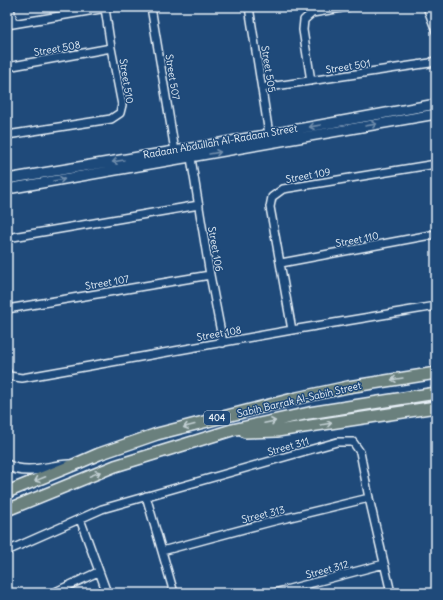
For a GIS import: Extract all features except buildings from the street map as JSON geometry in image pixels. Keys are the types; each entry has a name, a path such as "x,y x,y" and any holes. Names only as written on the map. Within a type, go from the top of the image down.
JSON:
{"main road":[{"name":"Sabih Barrak Al-Sabih Street","path":"7,492 99,454 157,434 298,398 348,387 436,373"},
{"path":"352,407 375,396 436,387"},
{"name":"Sabih Barrak Al-Sabih Street","path":"7,510 114,466 232,430 309,414 436,393"},
{"path":"232,430 251,432 277,431 436,407"}],"street":[{"path":"10,7 10,25 109,8"},
{"name":"Street 507","path":"151,7 175,151"},
{"name":"Street 505","path":"249,7 269,134"},
{"path":"311,82 303,30 304,20 312,13 348,7"},
{"path":"427,7 436,32"},
{"name":"Street 510","path":"7,135 111,119 120,113 122,106 111,48 109,8"},
{"name":"Street 508","path":"7,67 111,48"},
{"name":"Street 501","path":"262,88 311,82 430,63 436,60"},
{"name":"Radaan Abdullah Al-Radaan Street","path":"7,179 98,174 191,158 354,124 436,104"},
{"name":"Radaan Abdullah Al-Radaan Street","path":"7,189 41,178 96,164 269,134 436,114"},
{"name":"Street 106","path":"191,158 210,275 223,343"},
{"path":"96,164 98,174"},
{"name":"Street 109","path":"292,330 270,207 272,197 283,189 436,164"},
{"path":"7,238 199,205"},
{"name":"Street 110","path":"281,263 436,234"},
{"name":"Street 107","path":"7,309 210,275"},
{"name":"Street 108","path":"7,372 9,376 22,378 436,306"},
{"name":"Street 311","path":"7,551 102,509 337,442 353,442 360,452 391,593"},
{"path":"7,465 26,471 76,464"},
{"path":"146,496 174,593"},
{"name":"Street 313","path":"162,550 369,498"},
{"path":"80,519 98,572 107,593"},
{"name":"Street 312","path":"274,593 384,564"},
{"path":"53,593 98,572"}]}
